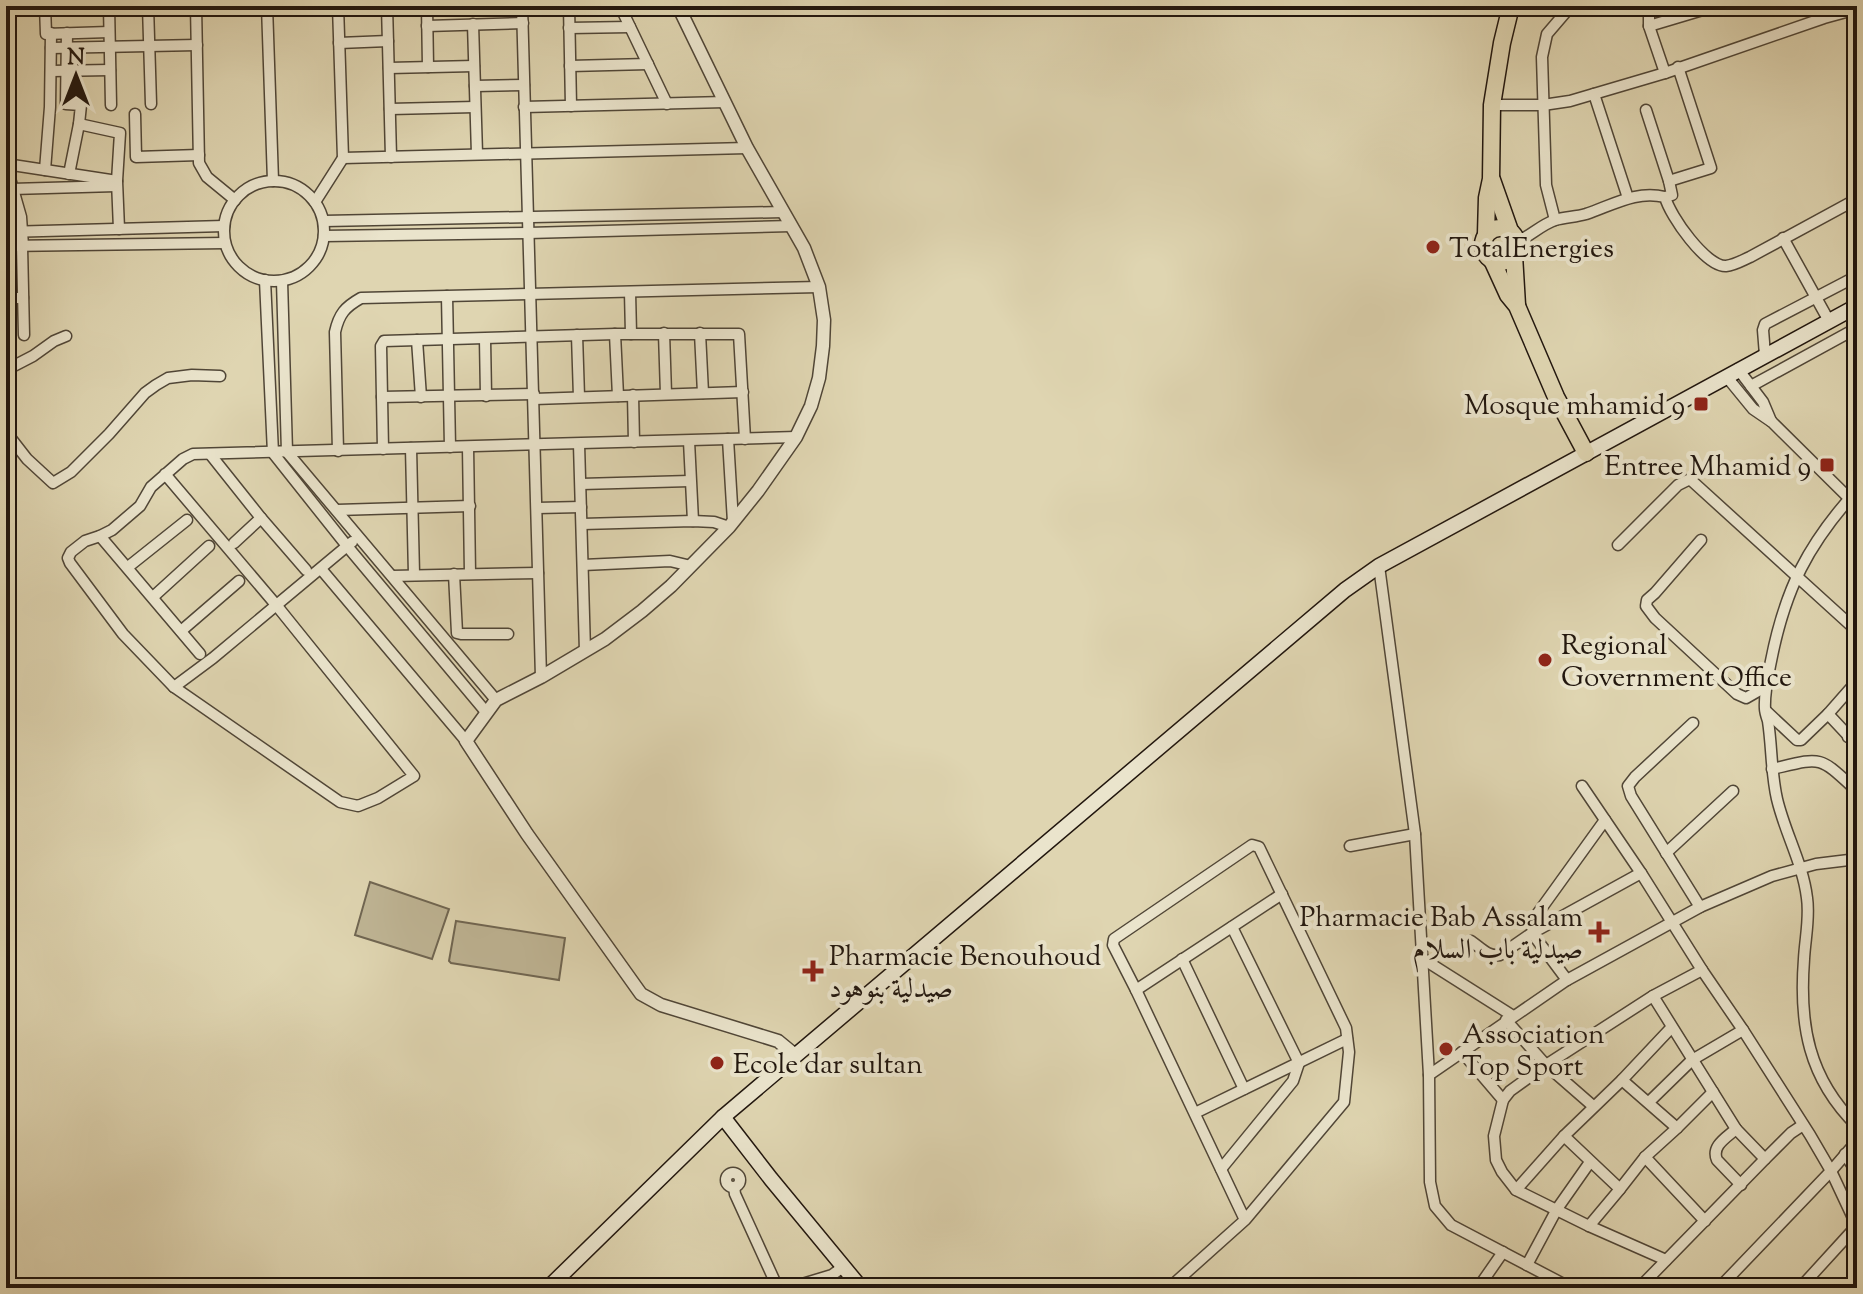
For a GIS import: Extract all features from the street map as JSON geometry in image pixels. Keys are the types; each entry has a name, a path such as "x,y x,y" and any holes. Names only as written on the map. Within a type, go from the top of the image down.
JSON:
{"main road":[{"path":"1511,6 1492,105 1491,179 1483,249 1487,257 1503,262 1513,243"},
{"path":"1491,179 1513,243 1517,306"},
{"path":"1486,234 1495,228 1504,228 1513,243"},
{"path":"1492,260 1508,295 1517,306 1556,397 1586,453"},
{"path":"548,1288 723,1117 1333,600 1379,566 1857,306"},
{"path":"723,1117 861,1288"}],"street":[{"path":"45,6 46,34 109,32"},
{"path":"109,6 111,105"},
{"path":"148,6 151,104"},
{"path":"196,6 199,163 207,177 235,200"},
{"path":"267,6 273,181"},
{"path":"315,202 343,158 338,6"},
{"path":"387,6 391,157"},
{"path":"427,6 428,67"},
{"path":"522,6 541,677"},
{"path":"569,6 571,106"},
{"path":"620,6 667,104"},
{"path":"466,741 496,700 605,639 642,611 691,566 758,491 796,437 811,406 819,378 824,320 819,287 804,248 747,148 678,6"},
{"path":"1555,220 1546,185 1543,44 1547,34 1571,6"},
{"path":"1649,26 1716,6"},
{"path":"1821,6 1824,18"},
{"path":"1652,8 1649,26 1665,73"},
{"path":"1492,105 1554,104 1594,94 1857,9"},
{"path":"427,26 523,23"},
{"path":"473,24 477,154"},
{"path":"569,28 630,27"},
{"path":"45,170 51,33"},
{"path":"67,33 66,104 81,105 69,174"},
{"path":"339,43 388,41"},
{"path":"51,48 197,45"},
{"path":"570,66 648,64"},
{"path":"389,68 474,66"},
{"path":"1669,181 1711,168 1678,67"},
{"path":"51,71 110,70"},
{"path":"475,86 524,85"},
{"path":"1594,94 1628,198"},
{"path":"524,107 725,102"},
{"path":"390,109 475,107"},
{"path":"1513,243 1555,220 1581,215 1645,194 1672,195 1646,110"},
{"path":"135,114 136,157 199,155"},
{"path":"79,124 120,133 119,229"},
{"path":"343,158 747,148"},
{"path":"24,335 20,217 6,166 118,184"},
{"path":"273,181 289,183 304,190 315,202 324,221 320,252 311,266 297,276 282,281 251,276 231,256 225,243 224,226 235,200 257,184 273,181"},
{"path":"12,189 118,184"},
{"path":"1665,197 1677,223 1716,263 1724,266 1735,264 1857,199"},
{"path":"324,221 783,212"},
{"path":"6,232 224,226"},
{"path":"324,236 791,226"},
{"path":"1783,238 1829,321"},
{"path":"6,246 225,243"},
{"path":"1765,355 1765,324 1857,276"},
{"path":"265,280 273,453 486,712"},
{"path":"282,281 287,452 496,700"},
{"path":"338,451 335,332 339,316 348,305 361,298 819,287"},
{"path":"630,292 631,334"},
{"path":"447,296 450,447"},
{"path":"6,298 23,298"},
{"path":"1751,386 1857,328"},
{"path":"664,333 666,394"},
{"path":"700,333 703,393"},
{"path":"615,334 618,396"},
{"path":"383,449 384,341 577,335 739,334 745,439"},
{"path":"577,335 579,397"},
{"path":"6,370 66,336"},
{"path":"485,339 486,396"},
{"path":"417,340 421,397"},
{"path":"1732,373 1751,386 1772,422"},
{"path":"1732,373 1753,409 1772,422 1854,498 1827,525 1796,576 1776,635 1765,710 1778,801 1808,901 1802,997 1804,1027 1814,1060 1831,1095 1857,1126"},
{"path":"6,432 20,451 53,483 71,472 156,385 168,378 220,376"},
{"path":"382,397 579,397 743,392"},
{"path":"633,395 634,442"},
{"path":"165,474 277,606 414,776 358,806 340,802 174,687 123,634 70,563 68,558 71,552 85,541 112,530 140,506 148,489 165,474 186,456 193,454 796,437"},
{"path":"728,439 731,524"},
{"path":"689,441 693,521"},
{"path":"579,444 585,651"},
{"path":"468,447 470,573"},
{"path":"411,448 414,574"},
{"path":"210,454 306,570"},
{"path":"1618,545 1678,485 1688,480 1857,631"},
{"path":"581,484 690,481"},
{"path":"337,510 470,506"},
{"path":"537,508 581,507"},
{"path":"234,543 261,518"},
{"path":"128,567 187,520"},
{"path":"582,524 693,521 731,524"},
{"path":"100,536 200,654"},
{"path":"174,687 359,537"},
{"path":"1701,540 1647,600 1646,606 1737,694 1746,698 1767,686"},
{"path":"153,597 209,546"},
{"path":"583,565 670,561 691,566"},
{"path":"1379,566 1415,834 1429,1075 1430,1182 1435,1206 1451,1225 1571,1288"},
{"path":"321,569 466,741 527,834 641,994 661,1005 778,1041 795,1055"},
{"path":"392,576 538,573"},
{"path":"454,574 457,633 508,634"},
{"path":"181,631 239,581"},
{"path":"1801,740 1857,681"},
{"path":"1765,710 1797,740 1801,740 1818,760"},
{"path":"1828,714 1857,745"},
{"path":"1693,723 1628,786 1631,796 1700,907"},
{"path":"1848,737 1857,727"},
{"path":"1772,769 1818,760 1832,767 1857,791"},
{"path":"1582,786 1803,1125 1831,1171 1853,1218 1855,1225 1852,1231 1800,1288"},
{"path":"1666,853 1733,791"},
{"path":"1532,933 1538,913 1605,820"},
{"path":"1350,846 1415,834"},
{"path":"1169,1288 1245,1220 1344,1102 1349,1052 1346,1028 1259,847 1252,845 1114,939 1113,945 1245,1220"},
{"path":"1429,1075 1567,980 1700,907 1748,885 1800,868 1857,859"},
{"path":"1471,941 1489,955 1500,955 1532,933 1641,873"},
{"path":"1136,990 1282,894"},
{"path":"1221,1169 1293,1081 1299,1063 1232,927"},
{"path":"1532,933 1567,980"},
{"path":"1182,959 1244,1089"},
{"path":"1423,959 1509,1018 1546,1065 1593,1106"},
{"path":"1666,1260 1516,1190 1496,1160 1494,1136 1503,1100 1510,1091 1653,996 1702,970"},
{"path":"1653,996 1736,1129 1765,1159"},
{"path":"1516,1190 1564,1136 1671,1028"},
{"path":"1649,1102 1692,1060 1743,1030"},
{"path":"1195,1113 1347,1039"},
{"path":"1462,1052 1503,1100"},
{"path":"1622,1080 1677,1128"},
{"path":"1589,1226 1645,1157 1713,1092"},
{"path":"1639,1288 1791,1133 1803,1125"},
{"path":"1736,1129 1717,1147 1715,1155 1741,1185"},
{"path":"1564,1136 1620,1189"},
{"path":"1719,1288 1857,1141"},
{"path":"1845,1154 1857,1173"},
{"path":"1645,1157 1705,1221"},
{"path":"1527,1265 1557,1209 1590,1162"},
{"path":"734,1187 776,1288"},
{"path":"1478,1288 1503,1252"},
{"path":"789,1288 832,1275 843,1267"}],"shaded area":[{"path":"370,882 449,909 432,959 355,935"},
{"path":"456,921 565,938 559,980 451,963"}],"place":[{"name":"TotalEnergies","path":"1433,247"},
{"name":"Mosque mhamid 9","path":"1701,404"},
{"name":"Entree Mhamid 9","path":"1827,465"},
{"name":"Regional Government Office","path":"1545,660"},
{"name":"Pharmacie Bab Assalam صيدلية باب السلام","path":"1599,932"},
{"name":"Pharmacie Benouhoud صيدلية بنوهود","path":"813,971"},
{"name":"Association Top Sport","path":"1446,1049"},
{"name":"Ecole dar sultan","path":"717,1063"}]}
